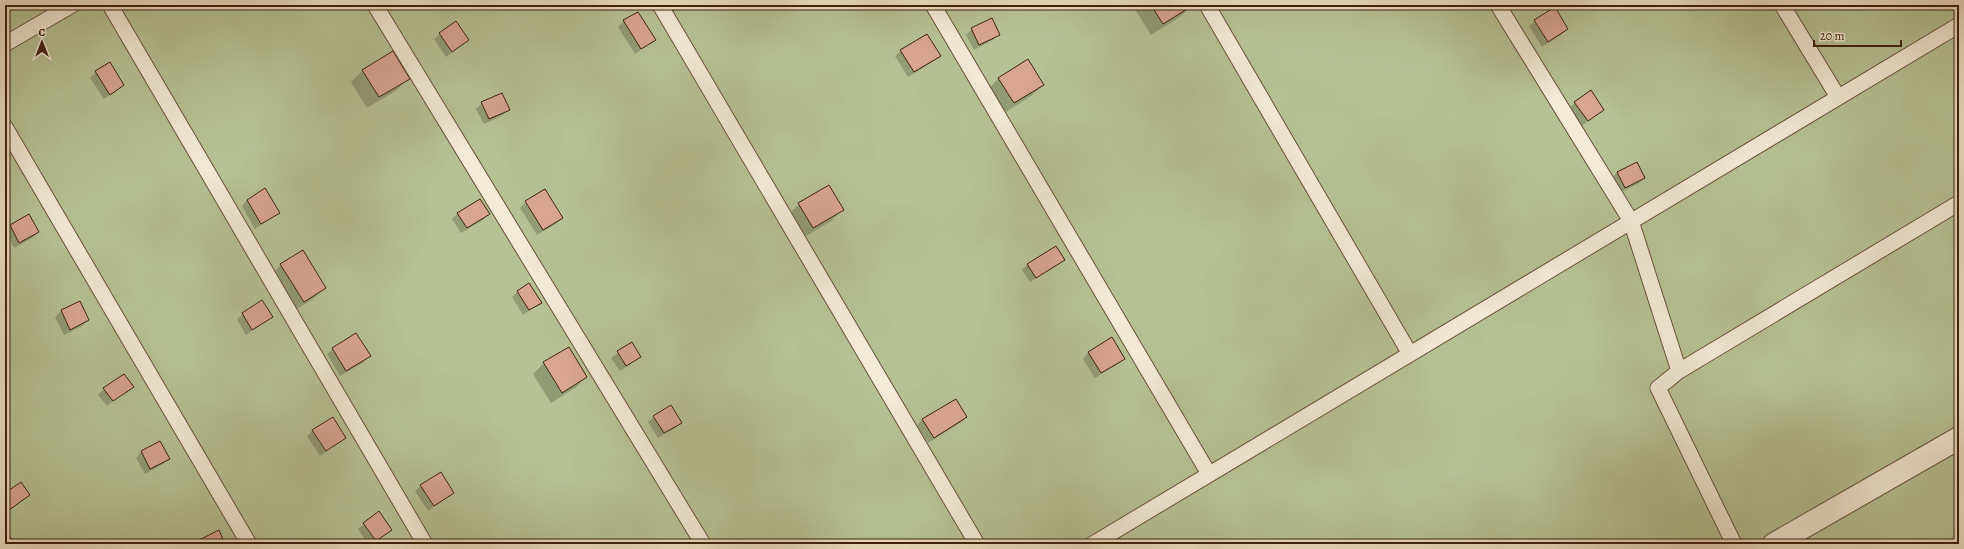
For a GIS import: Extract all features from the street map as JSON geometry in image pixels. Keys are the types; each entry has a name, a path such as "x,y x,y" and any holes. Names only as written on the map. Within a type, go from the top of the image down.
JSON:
{"street":[{"path":"1774,544 1959,438"}],"lane":[{"path":"5,44 72,5"},
{"path":"110,5 425,544"},
{"path":"375,5 703,544"},
{"path":"660,5 977,544"},
{"path":"933,5 1209,474"},
{"path":"1206,5 1410,354"},
{"path":"1498,5 1631,221 1679,370"},
{"path":"1782,5 1838,97"},
{"path":"1093,544 1959,25"},
{"path":"5,127 249,544"},
{"path":"1734,544 1658,388 1679,370 1959,202"}],"green space":[{"path":"5,5 1959,5 1959,544 5,544"}],"building":[{"path":"1151,5 1192,5 1192,6 1163,24"},
{"path":"1555,7 1568,29 1548,42 1534,20"},
{"path":"638,12 656,40 641,49 623,20"},
{"path":"992,18 1000,35 979,45 971,28"},
{"path":"456,21 469,40 452,52 439,33"},
{"path":"927,34 941,56 914,72 900,50"},
{"path":"393,51 410,79 379,97 362,70"},
{"path":"1028,59 1044,85 1014,103 998,78"},
{"path":"110,62 124,85 110,95 95,71"},
{"path":"1591,90 1604,110 1588,121 1574,102"},
{"path":"502,93 510,110 489,119 481,102"},
{"path":"1637,162 1645,178 1625,188 1617,172"},
{"path":"829,185 844,210 813,228 798,203"},
{"path":"265,188 280,213 261,224 247,200"},
{"path":"545,189 563,218 543,230 525,201"},
{"path":"480,199 490,214 467,228 457,213"},
{"path":"29,214 39,232 19,243 10,225"},
{"path":"1056,246 1065,260 1036,278 1027,264"},
{"path":"303,250 326,288 304,302 280,264"},
{"path":"529,283 542,303 529,310 517,291"},
{"path":"262,300 273,317 252,330 242,313"},
{"path":"80,301 89,320 70,330 61,310"},
{"path":"356,333 371,356 346,371 332,348"},
{"path":"1112,337 1125,359 1101,373 1088,352"},
{"path":"632,342 641,357 626,366 617,351"},
{"path":"569,347 587,377 562,393 543,362"},
{"path":"124,374 134,387 113,401 103,388"},
{"path":"956,399 967,417 934,438 922,419"},
{"path":"671,405 682,423 664,433 653,416"},
{"path":"333,417 346,438 326,451 312,430"},
{"path":"160,441 170,459 150,469 141,451"},
{"path":"441,472 454,493 434,506 420,485"},
{"path":"21,482 30,495 9,510 5,504 5,493"},
{"path":"379,511 392,530 376,541 363,523"},
{"path":"219,530 225,544 201,544 199,540"}]}
